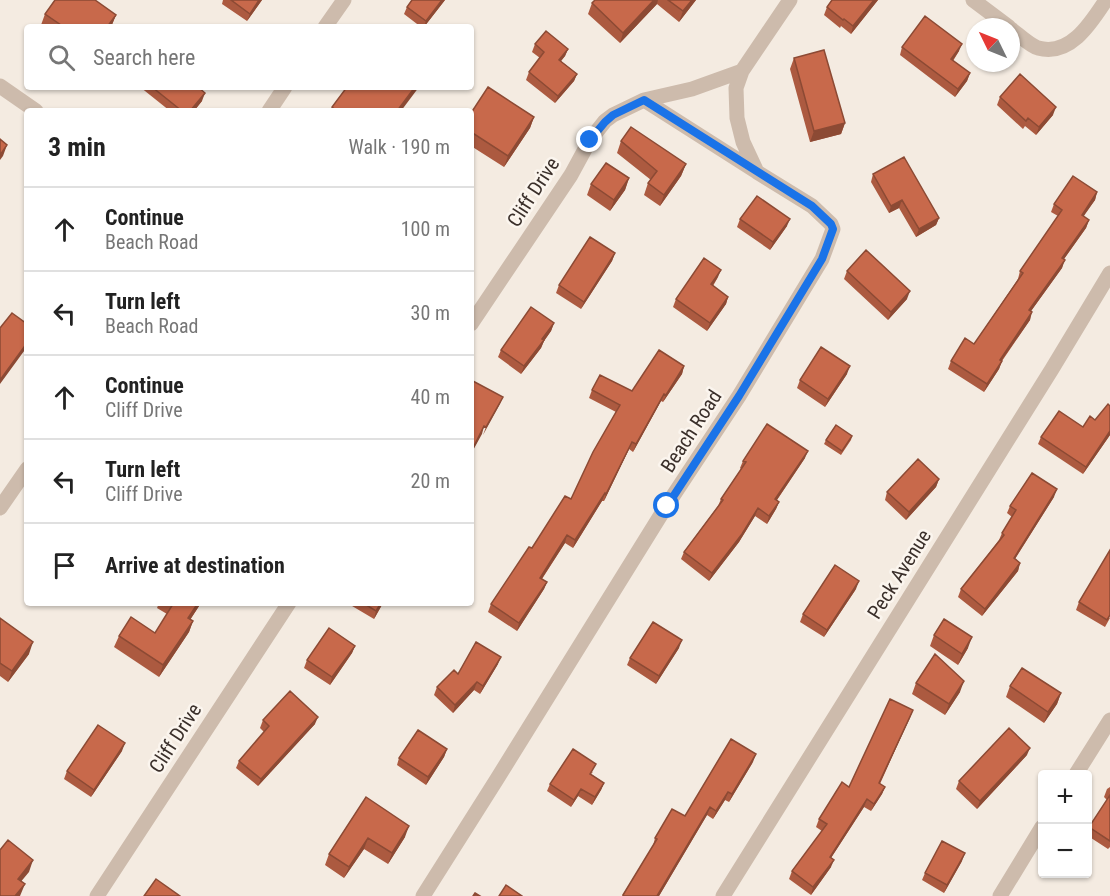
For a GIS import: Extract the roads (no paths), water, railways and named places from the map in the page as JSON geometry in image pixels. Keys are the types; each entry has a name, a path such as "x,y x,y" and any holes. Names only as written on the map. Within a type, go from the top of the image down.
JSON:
{"street":[{"path":"327,24 344,0"},
{"path":"757,172 743,142 736,118 736,88 742,71 790,0"},
{"path":"973,0 997,18"},
{"path":"1020,36 1036,48 1054,50 1068,45 1087,28 1106,0"},
{"name":"Cliff Drive","path":"474,320 571,175 590,140 605,122 613,115 644,100 692,89 742,71"},
{"path":"0,86 32,108"},
{"path":"271,108 283,90"},
{"path":"644,100 757,172"},
{"name":"Beach Road","path":"423,896 667,506 739,396 822,259 833,229 831,224 812,206 757,172"},
{"name":"Peck Avenue","path":"723,896 1110,273"},
{"path":"0,508 24,473"},
{"name":"Cliff Drive","path":"97,896 287,606"},
{"path":"1079,770 1110,720"},
{"path":"1000,896 1038,834"}]}
